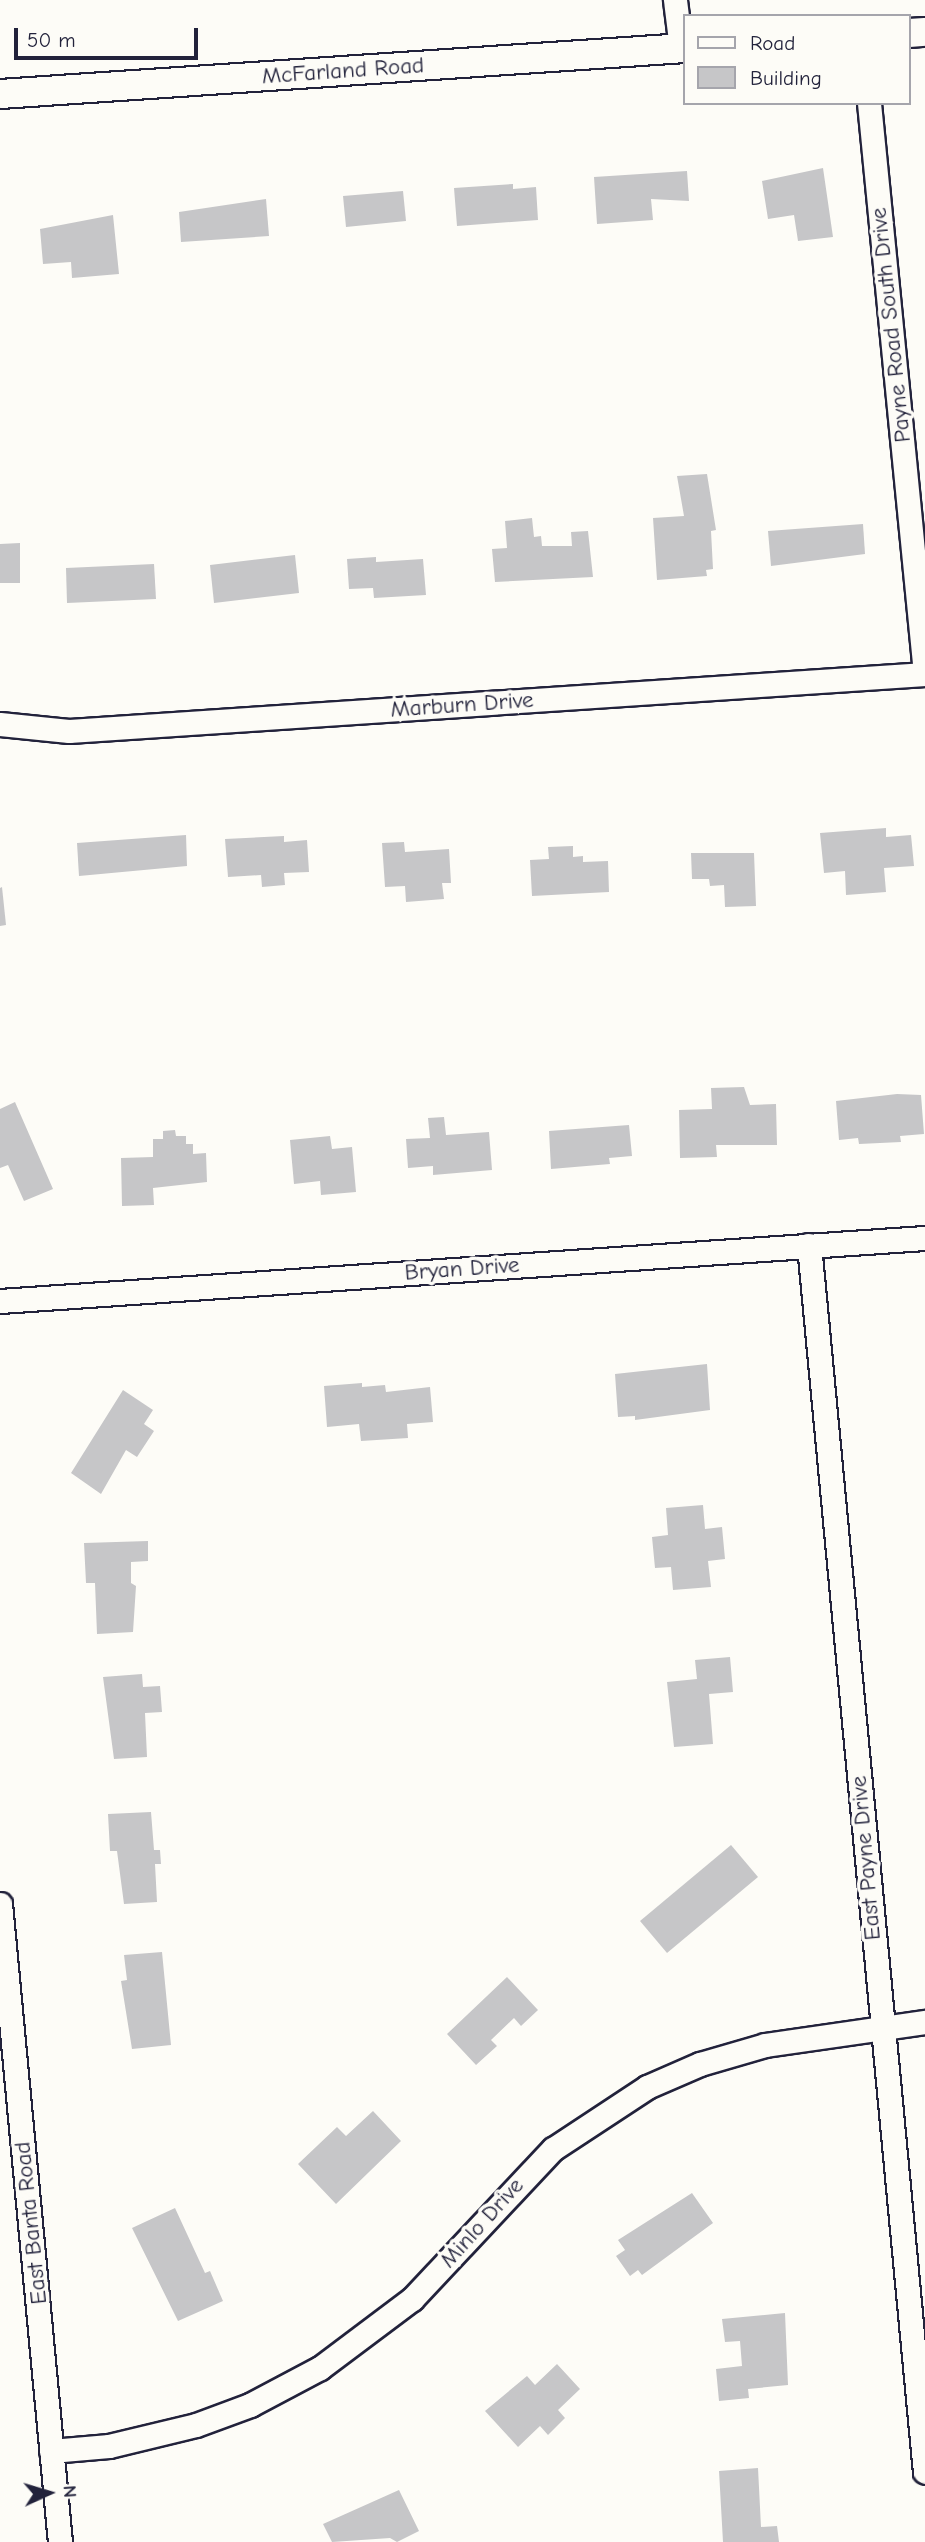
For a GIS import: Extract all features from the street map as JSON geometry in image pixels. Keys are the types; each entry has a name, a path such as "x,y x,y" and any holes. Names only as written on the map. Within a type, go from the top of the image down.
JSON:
{"street":[{"path":"675,0 683,48"},
{"name":"McFarland Road","path":"0,94 683,48"},
{"name":"Payne Road South Drive","path":"869,105 925,674"},
{"name":"Marburn Drive","path":"0,724 69,731 925,674"},
{"name":"Bryan Drive","path":"0,1301 925,1238"},
{"name":"East Payne Drive","path":"809,1245 925,2472"},
{"name":"East Banta Road","path":"0,1904 60,2542"},
{"name":"Minlo Drive","path":"51,2451 109,2446 196,2425 250,2405 320,2368 412,2299 520,2180 562,2142 647,2087 743,2050 882,2025 925,2022"}],"building":[{"path":"823,168 833,237 798,241 794,215 768,219 762,181"},
{"path":"687,171 689,201 651,199 653,220 597,224 594,177"},
{"path":"513,184 513,189 536,187 538,220 457,226 454,188"},
{"path":"403,191 406,221 346,227 343,196"},
{"path":"266,199 269,236 181,242 179,212"},
{"path":"113,215 119,274 72,278 71,262 43,264 40,229"},
{"path":"707,474 716,530 711,531 713,569 706,570 707,576 657,580 653,518 684,516 677,476"},
{"path":"532,518 534,537 541,536 542,546 572,546 571,532 588,531 593,577 495,582 492,549 507,548 505,521"},
{"path":"863,524 865,554 771,566 768,531"},
{"path":"20,543 20,583 0,583 0,544"},
{"path":"295,555 299,593 214,603 210,565"},
{"path":"376,557 376,562 423,559 426,595 374,598 373,588 349,589 347,559"},
{"path":"154,564 156,599 67,603 66,568"},
{"path":"886,828 886,837 911,835 914,866 884,868 886,892 846,895 845,871 824,873 820,833"},
{"path":"186,835 187,866 79,876 77,843"},
{"path":"284,836 284,842 307,840 309,872 284,873 285,885 262,887 261,875 228,877 225,839"},
{"path":"404,842 405,852 449,849 451,883 442,883 444,899 406,902 405,886 385,887 382,843"},
{"path":"573,846 573,857 583,856 583,862 608,861 609,892 532,896 530,860 549,859 548,847"},
{"path":"691,853 754,853 756,906 725,907 724,885 710,886 709,879 692,879"},
{"path":"2,887 6,925 0,926 0,888"},
{"path":"744,1087 750,1105 776,1104 777,1145 716,1145 717,1157 680,1158 679,1110 712,1109 711,1088"},
{"path":"897,1094 921,1095 924,1134 900,1136 901,1142 859,1144 858,1138 839,1140 836,1101"},
{"path":"15,1102 53,1189 24,1201 8,1165 0,1168 0,1109"},
{"path":"444,1117 446,1135 489,1132 492,1170 433,1175 433,1166 408,1168 406,1139 430,1138 428,1118"},
{"path":"629,1125 632,1156 609,1158 610,1164 551,1169 549,1131"},
{"path":"175,1130 176,1136 186,1136 186,1144 193,1144 193,1154 206,1153 207,1182 153,1188 154,1205 122,1206 121,1158 153,1157 153,1139 163,1139 163,1131"},
{"path":"330,1136 332,1149 352,1147 356,1192 321,1195 320,1181 294,1184 290,1140"},
{"path":"707,1364 710,1410 635,1420 635,1416 618,1417 615,1374"},
{"path":"362,1383 362,1387 385,1385 386,1392 430,1387 433,1422 407,1424 408,1438 361,1441 359,1424 327,1427 324,1386"},
{"path":"123,1390 153,1410 144,1424 154,1431 137,1457 126,1450 101,1494 71,1473"},
{"path":"703,1505 705,1529 722,1527 725,1559 708,1561 711,1587 673,1590 671,1567 655,1568 652,1537 668,1535 666,1508"},
{"path":"148,1541 148,1561 131,1562 131,1583 136,1586 133,1632 97,1634 95,1583 86,1583 84,1543"},
{"path":"730,1657 733,1692 709,1694 713,1744 674,1747 667,1682 697,1679 695,1660"},
{"path":"142,1674 143,1687 160,1686 162,1712 145,1713 147,1757 114,1759 103,1677"},
{"path":"151,1812 154,1850 160,1850 161,1864 155,1864 157,1902 124,1904 117,1851 110,1851 108,1814"},
{"path":"731,1845 758,1877 667,1953 640,1921"},
{"path":"162,1952 171,2045 132,2049 121,1981 127,1980 124,1955"},
{"path":"507,1977 538,2010 521,2026 514,2018 491,2040 497,2046 476,2065 447,2034"},
{"path":"373,2111 401,2141 336,2204 298,2164 337,2127 346,2136"},
{"path":"692,2193 713,2223 642,2275 638,2270 630,2276 616,2256 625,2250 618,2240"},
{"path":"175,2208 205,2273 210,2271 223,2301 178,2321 132,2228"},
{"path":"785,2313 788,2385 748,2389 749,2398 719,2401 716,2369 742,2366 740,2341 725,2342 722,2319"},
{"path":"557,2364 580,2389 558,2410 565,2418 548,2435 540,2426 518,2447 485,2411 527,2376 535,2385"},
{"path":"758,2468 761,2527 777,2526 779,2542 723,2542 719,2471"},
{"path":"399,2490 419,2531 397,2542 390,2538 332,2542 323,2524"}]}
